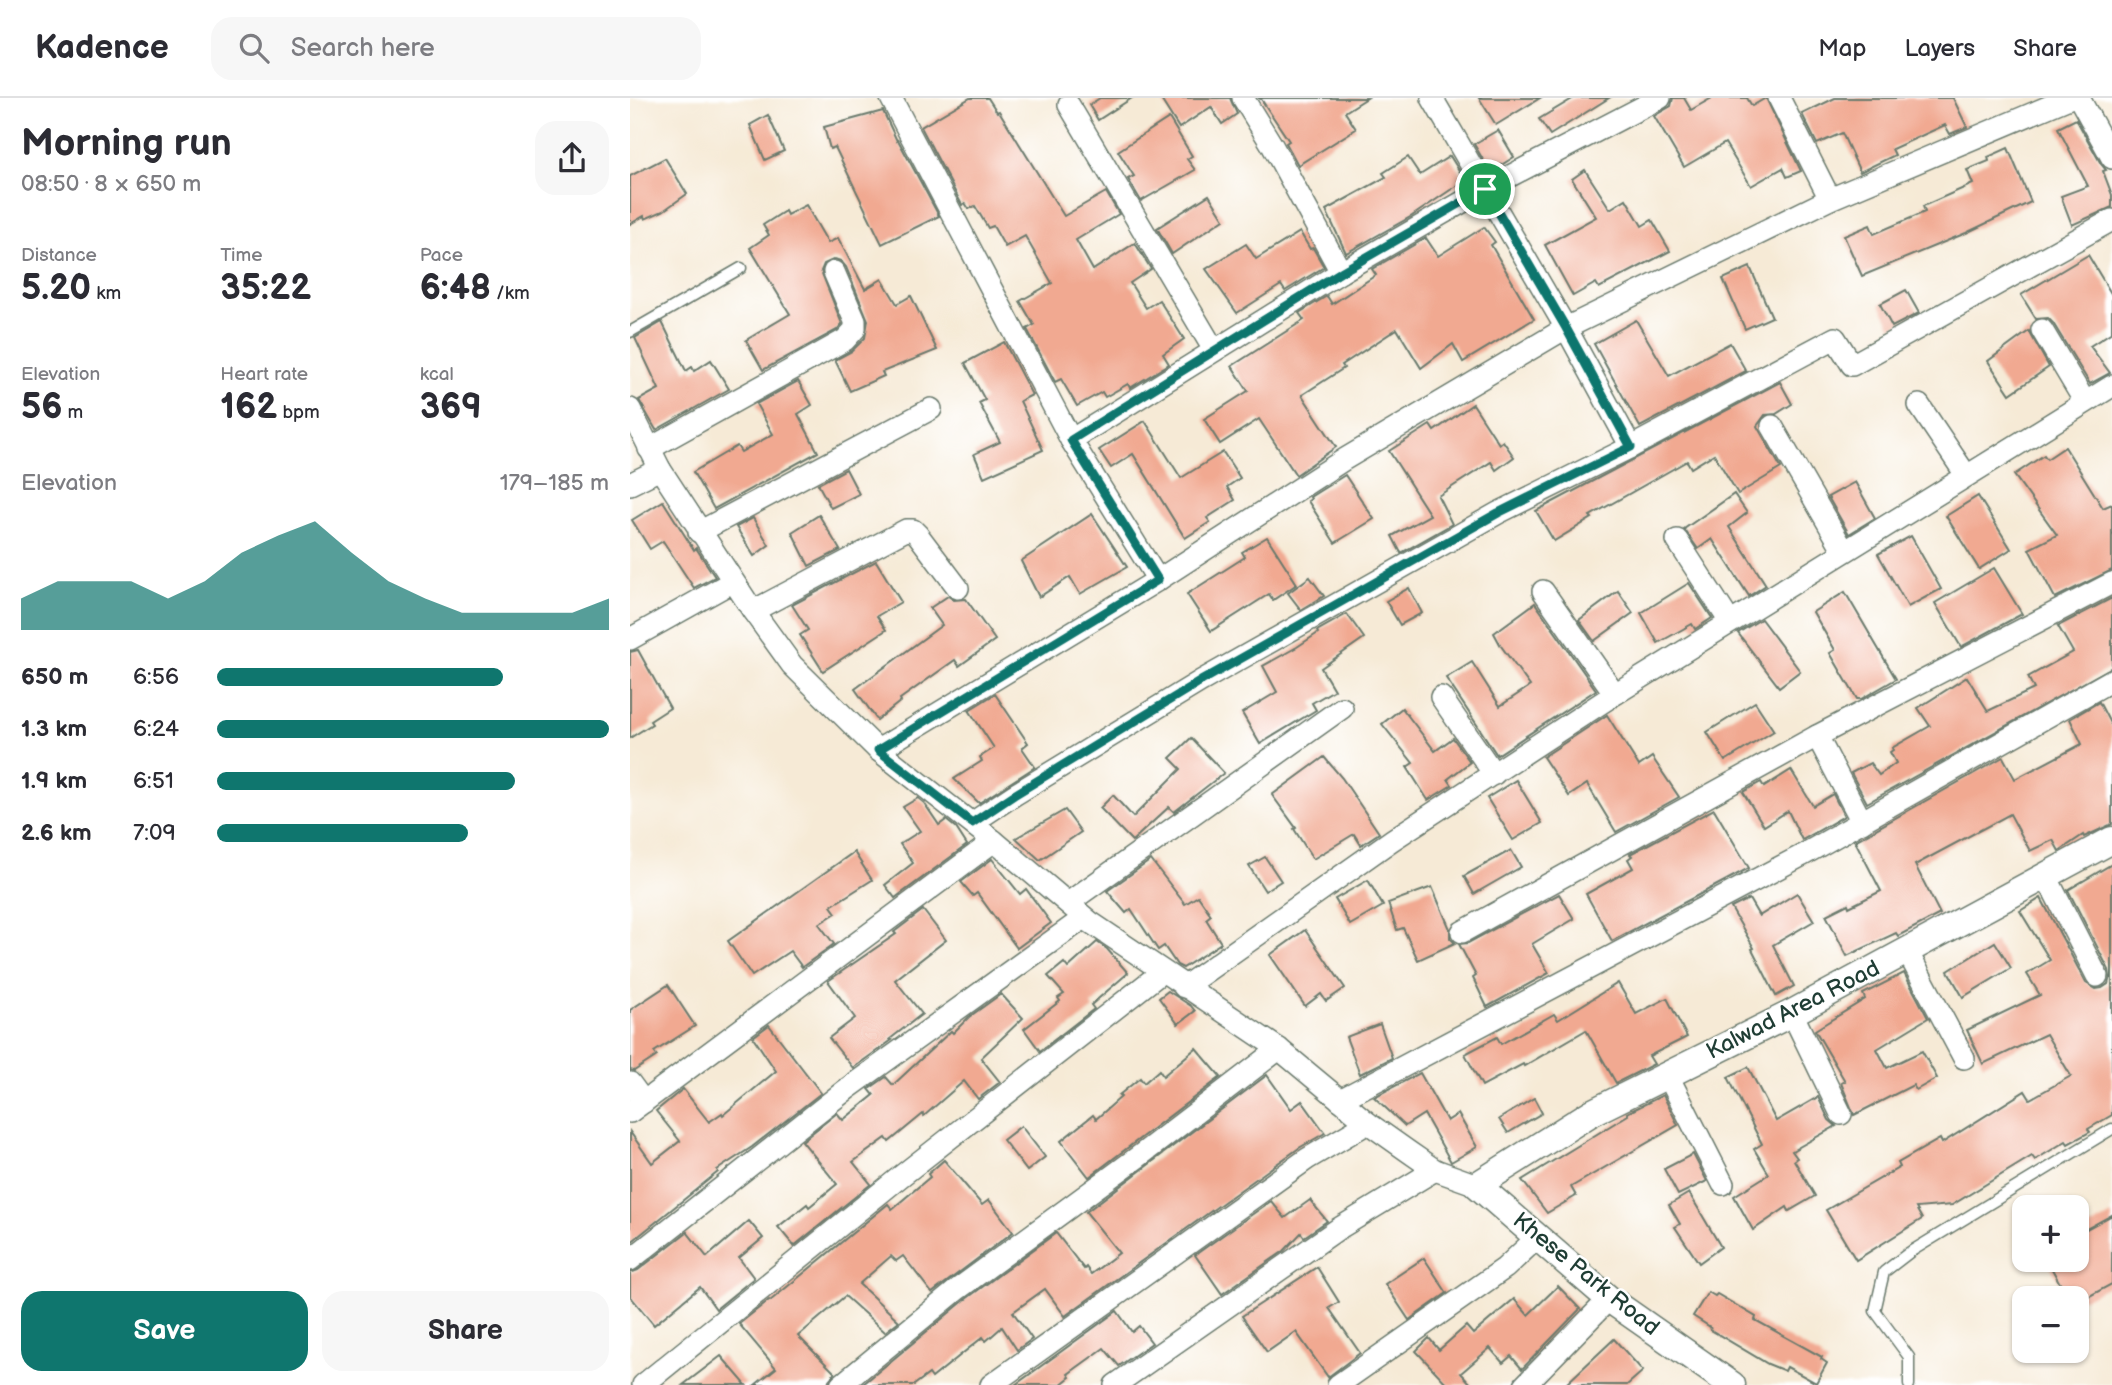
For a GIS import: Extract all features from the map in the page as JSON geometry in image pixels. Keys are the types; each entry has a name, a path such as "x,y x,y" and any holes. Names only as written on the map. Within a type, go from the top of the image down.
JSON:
{"street":[{"path":"891,98 1071,440 1158,580"},
{"path":"1243,98 1272,145 1341,272"},
{"path":"1432,98 1566,328 1631,447"},
{"path":"1071,440 1341,272 1485,189 1660,98"},
{"path":"1779,98 1830,200"},
{"path":"878,750 1158,580 1345,459 1566,328 1830,200 2069,98"},
{"path":"2079,98 2112,158"},
{"path":"1069,104 1214,350"},
{"path":"972,823 1213,674 1498,513 1631,447 1835,338 1852,365 2112,220"},
{"path":"649,449 845,340 855,329 855,321 834,272"},
{"path":"2042,330 2085,402"},
{"path":"1184,987 1392,840 1615,694 2112,386"},
{"path":"1919,405 1966,475"},
{"path":"630,409 660,470 699,532 792,665 878,750 972,823 1076,911 1184,987 1279,1049 1368,1123 1435,1170 1477,1185"},
{"path":"699,532 931,409"},
{"path":"1772,426 1844,551"},
{"path":"630,484 660,470"},
{"path":"753,611 906,530 913,530 918,535 958,588"},
{"path":"1678,540 1730,622"},
{"path":"630,639 732,582"},
{"path":"1462,932 1817,736 2112,583"},
{"path":"1543,591 1615,694"},
{"path":"1340,1100 1801,856 2112,680"},
{"path":"1441,696 1493,775"},
{"path":"630,1260 1076,911 1342,708"},
{"path":"1817,736 1862,822"},
{"name":"Kalwad Area Road","path":"1477,1185 1591,1113 1792,1013 2112,840"},
{"path":"630,1083 637,1107 994,841"},
{"path":"2046,876 2096,976"},
{"path":"1907,951 1964,1058"},
{"path":"643,1385 900,1177 1162,972"},
{"path":"1792,1013 1841,1114"},
{"path":"841,1385 958,1289 1279,1049"},
{"path":"1667,1074 1723,1184"},
{"path":"991,1385 1307,1159 1368,1123"},
{"path":"1115,1385 1338,1229 1435,1170"},
{"name":"Khese Park Road","path":"1477,1185 1609,1298 1732,1385"},
{"path":"1338,1385 1505,1268 1539,1236"},
{"path":"1525,1385 1609,1298"}],"lane":[{"path":"630,332 741,268"},
{"path":"1909,1385 1909,1357 1875,1311 1884,1272 1910,1252 2112,1129"}],"building":[{"path":"970,98 988,98 997,112 999,111 1064,216 1106,192 1119,214 1076,240 1093,270 1135,243 1151,269 1130,283 1146,308 1159,300 1184,339 1163,354 1169,364 1130,388 1128,384 1105,397 1102,392 1077,406 1061,379 1055,382 1027,329 1034,325 1020,301 1052,283 1025,236 1005,247 993,226 988,228 975,206 969,209 965,203 962,205 921,127"},
{"path":"1100,98 1132,98 1098,120 1089,105"},
{"path":"1160,98 1230,98 1237,114 1222,124 1211,107 1179,128"},
{"path":"1258,98 1367,98 1345,112 1356,129 1298,165 1286,143 1289,141"},
{"path":"1479,98 1540,98 1496,125"},
{"path":"1574,98 1609,98 1550,135 1539,119"},
{"path":"1673,98 1684,98 1691,110 1712,98 1747,98 1752,106 1766,98 1801,171 1787,177 1783,168 1751,186 1725,143 1684,167 1654,116 1671,106"},
{"path":"1835,98 1953,98 1967,127 1950,134 1945,125 1892,149 1895,155 1860,172 1842,133 1817,144 1802,114"},
{"path":"883,111 939,216 882,244 835,147 830,149 824,127"},
{"path":"768,115 784,151 765,160 750,125"},
{"path":"1169,118 1192,156 1187,159 1195,170 1141,201 1128,179 1134,176 1118,151"},
{"path":"2076,119 2106,170 2103,171 2112,195 2112,207 2072,225 2061,196 2088,186 2058,128"},
{"path":"1498,130 1514,157 1490,172 1474,144"},
{"path":"2008,148 2031,202 1966,233 1862,276 1844,236 1870,225 1874,234 1925,212 1923,206 1973,184 1967,170 1989,161 1988,157"},
{"path":"1450,156 1465,180 1412,216 1346,253 1326,210 1386,177 1383,173 1408,157 1420,175"},
{"path":"665,158 687,194 663,211 645,219 644,216 630,224 630,176"},
{"path":"1585,170 1610,209 1626,199 1642,226 1652,220 1670,251 1599,288 1596,283 1573,296 1545,245 1596,217 1572,179"},
{"path":"1209,195 1224,219 1172,254 1157,228"},
{"path":"806,205 828,243 838,238 865,289 882,279 897,304 911,296 937,350 882,372 884,376 850,391 835,360 852,351 865,338 868,320 846,267 835,259 824,264 821,271 842,324 837,330 763,370 746,340 790,314 750,248 769,235 763,225 785,211 787,215"},
{"path":"1484,227 1495,242 1491,245 1534,319 1463,362 1453,344 1421,368 1397,329 1342,365 1344,368 1302,395 1336,447 1296,475 1259,419 1220,444 1204,419 1248,391 1232,366 1304,320 1299,313 1327,296 1332,304 1376,275 1372,269 1426,238 1438,256"},
{"path":"1300,232 1324,267 1285,291 1281,285 1237,313 1206,269 1246,244 1256,259"},
{"path":"2088,255 2112,295 2112,332 2090,346 2110,373 2090,384 2053,323 2048,318 2036,319 2021,295"},
{"path":"1750,267 1772,317 1745,329 1723,279"},
{"path":"1906,290 1919,313 1892,327 1880,304"},
{"path":"1636,320 1669,376 1730,343 1746,371 1640,427 1594,344"},
{"path":"662,322 686,371 692,367 694,371 711,360 729,389 656,430 639,400 659,389 635,338"},
{"path":"2029,331 2049,367 2010,394 1988,361"},
{"path":"1004,342 1032,395 1020,401 1043,450 984,477 974,454 1000,442 979,403 985,400 965,363"},
{"path":"798,381 812,405 798,414 818,452 714,509 693,472 737,446 741,452 773,434 756,404"},
{"path":"1780,382 1792,404 1776,414 1765,415 1757,426 1781,468 1738,494 1714,454 1691,468 1687,461 1590,516 1592,518 1554,541 1536,511"},
{"path":"1473,404 1499,444 1503,441 1514,457 1496,470 1491,462 1438,496 1452,524 1401,553 1392,536 1430,515 1389,451 1430,425 1434,431"},
{"path":"1145,421 1181,478 1223,452 1240,478 1227,487 1235,500 1207,518 1210,522 1185,538 1133,454 1111,468 1099,450"},
{"path":"2065,447 2103,508 2112,504 2112,570 2055,598 2029,549 2057,535 2014,475 2044,455 2047,459"},
{"path":"846,469 859,494 831,508 818,484"},
{"path":"1345,475 1374,519 1335,543 1308,501 1310,497"},
{"path":"1855,482 1875,518 1849,534 1828,497"},
{"path":"1734,494 1747,513 1729,527 1766,585 1749,596 1712,539 1698,549 1684,529"},
{"path":"1978,496 2011,549 1979,569 1946,516"},
{"path":"663,501 715,577 694,588 663,541 650,549 632,520"},
{"path":"1092,514 1127,567 1080,594 1070,577 1039,597 1021,561"},
{"path":"819,515 840,550 809,566 792,532"},
{"path":"753,518 769,545 754,556 736,527"},
{"path":"1911,536 1941,589 1908,607 1878,554"},
{"path":"1267,537 1297,584 1273,600 1269,594 1211,631 1187,594 1245,557 1242,552"},
{"path":"876,561 901,602 877,616 886,630 823,671 800,635 808,630 792,605"},
{"path":"1994,568 2022,614 1961,647 1935,603"},
{"path":"1310,577 1324,596 1301,610 1288,593"},
{"path":"1689,583 1712,618 1695,629 1692,624 1658,643 1641,613"},
{"path":"1409,588 1422,613 1400,625 1386,601"},
{"path":"1618,591 1633,613 1594,641 1579,620"},
{"path":"1845,592 1896,679 1861,699 1857,699 1830,653 1835,650 1813,612"},
{"path":"948,596 954,600 966,599 995,640 959,666 955,660 900,699 901,701 877,720 855,689 942,625 930,608"},
{"path":"2112,598 2112,667 1867,803 1851,773 1870,763 1879,775 1896,763 1890,752 1892,748 1930,726 1918,708 1967,677 1988,711 2034,689 2028,677 2073,652 2058,626"},
{"path":"1535,603 1596,690 1497,755 1446,678 1472,662 1500,706 1530,686 1494,633"},
{"path":"1347,614 1364,638 1321,668 1334,690 1312,703 1316,710 1260,744 1242,713 1277,692 1263,666"},
{"path":"1761,619 1800,671 1779,687 1738,633"},
{"path":"638,650 670,708 630,738 630,652"},
{"path":"995,694 1028,743 1022,748 1035,767 979,803 954,779 982,761 980,757 994,748 969,710"},
{"path":"1755,702 1774,731 1725,761 1707,732"},
{"path":"2099,702 2112,727 2112,824 2084,837 2083,835 2059,851 2053,840 2030,851 2010,814 1915,865 1940,914 1898,936 1896,933 1847,956 1826,915 1881,891 1855,841 2003,757 2015,779 2082,744 2070,719"},
{"path":"1402,708 1435,751 1453,738 1470,762 1448,779 1452,785 1428,800 1407,767 1413,763 1382,724"},
{"path":"1607,715 1639,766 1652,757 1679,797 1616,832 1587,784 1569,796 1543,757"},
{"path":"1191,738 1224,773 1174,812 1169,807 1132,841 1100,808 1113,795 1133,817 1181,769 1170,758"},
{"path":"1324,757 1342,778 1379,833 1361,845 1354,834 1313,859 1294,829 1296,828 1272,795"},
{"path":"1791,770 1813,806 1833,794 1844,816 1802,840 1788,811 1764,826 1743,792 1761,782 1764,787"},
{"path":"1516,780 1542,823 1513,840 1487,798"},
{"path":"918,798 939,825 946,820 956,828 967,845 895,898 885,885 913,863 900,844 920,831 903,807"},
{"path":"1714,809 1749,868 1612,941 1586,894 1633,868 1628,859 1632,856 1630,854"},
{"path":"1065,810 1081,832 1040,860 1016,838"},
{"path":"1511,850 1521,867 1474,894 1464,876"},
{"path":"854,852 872,880 831,906 836,913 819,924 834,944 802,967 790,951 752,976 728,941"},
{"path":"1265,857 1281,881 1265,891 1249,866"},
{"path":"992,859 1020,894 1026,889 1051,923 1017,948 977,893 973,896 961,882"},
{"path":"1151,860 1185,904 1198,896 1211,915 1206,919 1221,943 1183,968 1177,965 1164,946 1158,950 1131,909 1126,913 1107,891"},
{"path":"2112,864 2112,1115 2088,1129 2090,1132 2068,1144 2066,1141 2035,1160 2032,1156 1952,1205 1916,1208 1922,1219 1856,1260 1826,1210 1900,1167 1898,1163 1940,1139 1942,1143 2025,1091 2030,1099 2071,1076 2046,1034 1983,1064 1967,1030 2040,995 2027,974 2050,960 2020,911 2041,898 2086,983 2096,989 2108,984 2109,970 2068,890"},
{"path":"1368,880 1383,906 1350,925 1335,899"},
{"path":"1432,887 1450,929 1450,938 1455,943 1418,960 1403,928 1397,930 1388,903"},
{"path":"1797,893 1814,921 1773,945 1794,986 1776,996 1752,949 1754,948 1731,908 1749,899 1759,916"},
{"path":"1559,894 1574,919 1532,944 1549,973 1487,1007 1473,978 1476,976 1459,944 1468,943"},
{"path":"923,910 946,940 895,980 922,1014 853,1068 829,1038 855,1018 828,981 896,934 894,932"},
{"path":"1305,930 1345,988 1326,1001 1321,994 1305,1006 1270,955"},
{"path":"1097,942 1107,949 1128,973 1091,1005 1094,1009 1040,1051 1024,1029 1060,1001 1058,998 1064,994 1048,976 1064,963 1068,968"},
{"path":"1995,942 2011,968 1963,997 1948,971"},
{"path":"1904,973 1928,1018 1877,1049 1887,1068 1922,1051 1937,1078 1916,1090 1913,1085 1854,1115 1841,1083 1845,1081 1815,1030 1865,999 1863,994"},
{"path":"1618,983 1636,1014 1667,998 1687,1037 1649,1056 1654,1064 1616,1083 1586,1030 1524,1066 1523,1064 1482,1086 1465,1054 1497,1037 1501,1044 1554,1014 1558,1020"},
{"path":"668,985 695,1026 654,1052 657,1056 634,1071 630,1070 630,1010"},
{"path":"1168,991 1195,1011 1178,1024 1159,998"},
{"path":"1001,994 1023,1018 981,1058 1000,1082 978,1099 964,1081 889,1142 886,1138 853,1162 871,1184 794,1246 778,1227 837,1184 802,1141 837,1113 843,1120 874,1095 869,1089 886,1077 893,1085 951,1031 953,1033 969,1017"},
{"path":"1380,1024 1392,1058 1360,1074 1346,1037"},
{"path":"769,1025 821,1093 752,1147 717,1170 718,1172 630,1243 630,1132 652,1163 680,1141 656,1111 683,1089 709,1122 722,1113 723,1115 776,1071 753,1037"},
{"path":"1196,1048 1221,1077 1089,1177 1061,1141 1093,1115 1096,1119 1140,1078 1144,1083 1159,1070 1163,1076"},
{"path":"1748,1067 1776,1121 1818,1097 1829,1120 1836,1126 1792,1151 1797,1158 1794,1160 1815,1196 1789,1211 1787,1207 1753,1230 1734,1196 1769,1174 1754,1149 1762,1144 1728,1077"},
{"path":"1420,1073 1447,1121 1458,1114 1477,1147 1451,1162 1424,1114 1405,1126 1374,1097"},
{"path":"1267,1075 1291,1109 1302,1101 1325,1133 1299,1148 1065,1316 1045,1289 1013,1312 1032,1339 1017,1350 1002,1327 986,1341 983,1337 932,1378 929,1374 914,1385 862,1385 966,1299 1056,1233 1091,1274 1119,1253 1086,1212"},
{"path":"1663,1095 1678,1125 1571,1187 1576,1196 1547,1213 1522,1180 1628,1115 1627,1113"},
{"path":"1534,1098 1542,1113 1508,1133 1499,1119"},
{"path":"1021,1126 1045,1157 1027,1171 1003,1140"},
{"path":"1693,1154 1707,1181 1678,1195 1664,1169"},
{"path":"944,1160 982,1205 989,1200 1013,1232 932,1293 903,1256 896,1261 891,1256 859,1284 899,1321 885,1332 845,1296 798,1336 835,1373 828,1385 755,1385 776,1368 739,1324 888,1204 892,1209 930,1177 928,1174"},
{"path":"1689,1193 1721,1247 1699,1263 1675,1227 1680,1224 1669,1205"},
{"path":"1310,1200 1327,1221 1304,1237 1301,1233 1284,1251 1222,1294 1195,1255 1271,1201 1285,1218"},
{"path":"2112,1215 2112,1284 2089,1296 2089,1286 2061,1286 2054,1272 2089,1272 2089,1227"},
{"path":"749,1221 763,1238 739,1258 754,1278 716,1309 700,1287 654,1325 630,1296 630,1273 638,1270 687,1232 707,1257"},
{"path":"1424,1258 1447,1293 1409,1320 1385,1284"},
{"path":"1317,1267 1339,1302 1329,1308 1360,1353 1328,1377 1296,1332 1267,1352 1242,1316"},
{"path":"1558,1286 1580,1309 1522,1369 1511,1356 1503,1363 1490,1348 1461,1373 1472,1385 1448,1385 1416,1351 1429,1338 1439,1350 1466,1326 1473,1334 1514,1299 1528,1315"},
{"path":"1708,1292 1715,1296 1717,1294 1756,1317 1755,1320 1822,1357 1827,1363 1816,1383 1787,1367 1785,1371 1768,1364 1693,1316"},
{"path":"1117,1311 1132,1332 1139,1326 1152,1343 1119,1366 1104,1348 1068,1374 1070,1377 1060,1385 1015,1385"},
{"path":"1614,1339 1643,1371 1627,1385 1565,1385"},
{"path":"721,1356 746,1385 683,1385"}],"route":[{"path":"1485,189 1631,447 1498,513 1201,681 972,823 878,750 1158,580 1071,440 1341,272 1485,189"}]}
